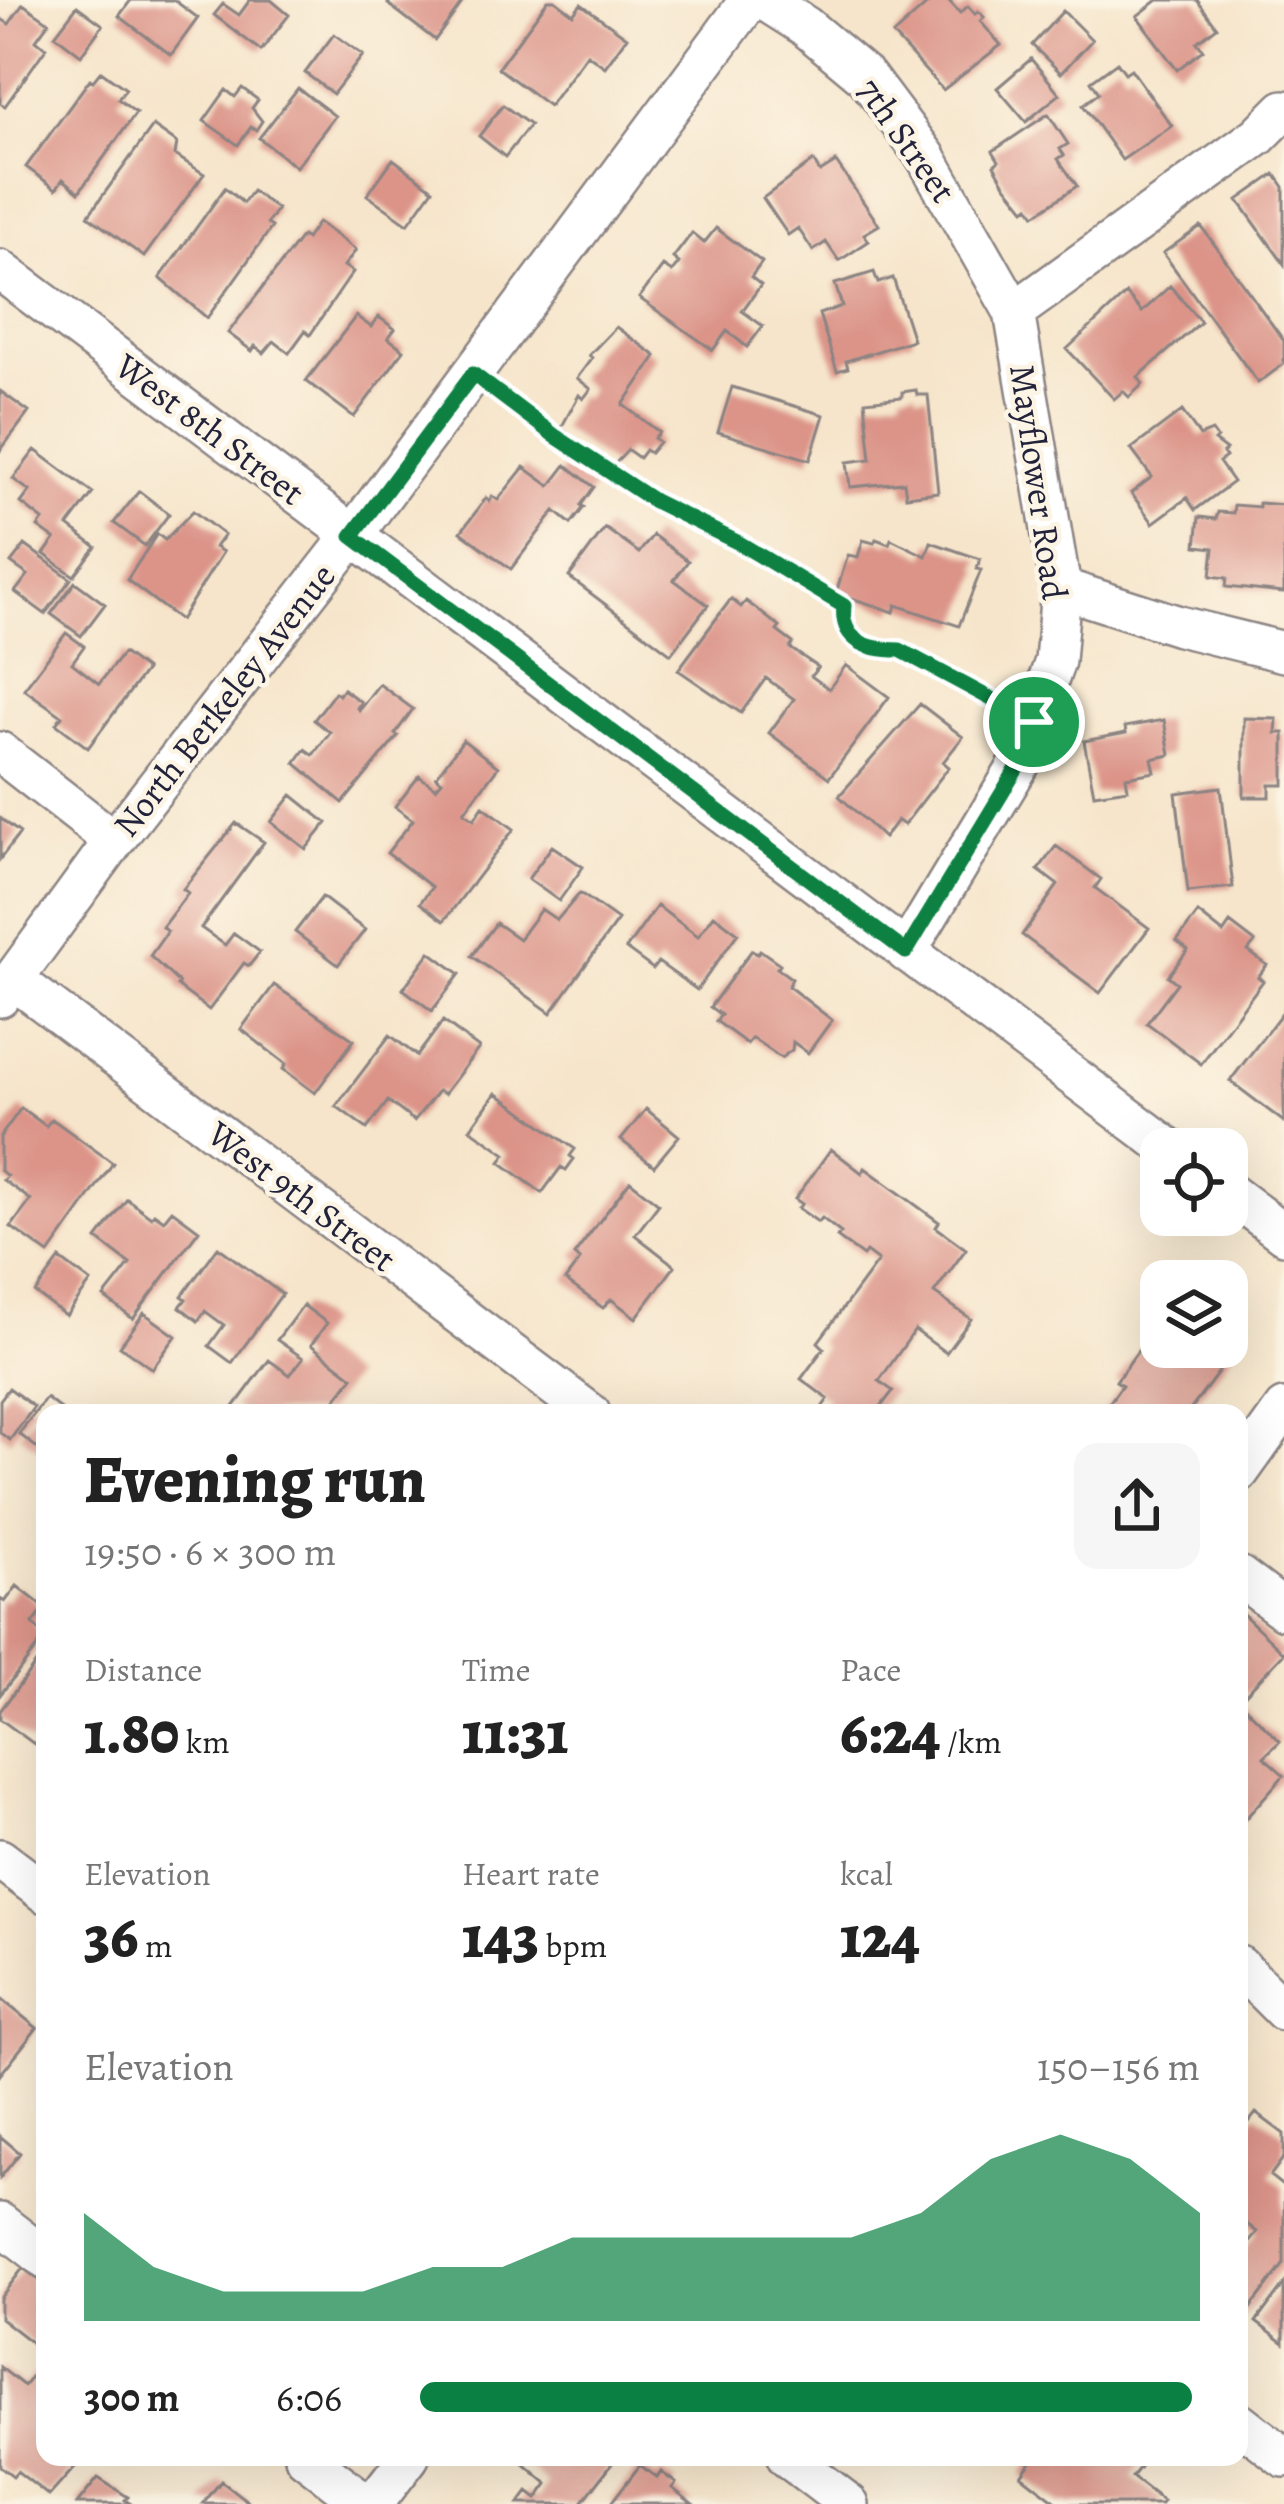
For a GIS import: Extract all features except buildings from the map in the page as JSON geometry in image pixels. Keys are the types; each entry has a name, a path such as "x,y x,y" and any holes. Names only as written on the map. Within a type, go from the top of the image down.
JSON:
{"street":[{"name":"North Berkeley Avenue","path":"7,988 113,841 352,536 751,0"},
{"name":"7th Street","path":"764,0 805,26 866,77 926,157 1015,312"},
{"name":"Mayflower Road","path":"906,952 1019,765 1055,661 1060,588 1015,312 1258,136 1284,110"},
{"name":"West 8th Street","path":"0,270 1142,1128"},
{"path":"1060,588 1179,626 1284,652"},
{"path":"0,752 113,841"},
{"name":"West 9th Street","path":"7,988 578,1404"},
{"path":"1248,1207 1284,1234"},
{"path":"1248,1459 1284,1409"},
{"path":"1248,1583 1284,1610"},
{"path":"0,1858 36,1886"},
{"path":"1248,1975 1284,2012"},
{"path":"0,2223 36,2251"},
{"path":"1248,2429 1284,2457"},
{"path":"317,2466 370,2504 402,2466"},
{"path":"799,2466 849,2504"}],"path":[{"path":"473,374 555,436 654,501 739,543 844,606 842,622 854,641 877,650 900,650 1034,722"}],"route":[{"path":"473,374 555,436 654,501 739,543 844,606 842,622 854,641 877,650 900,650 1034,722 1019,765 906,952 352,536 473,374"}]}
